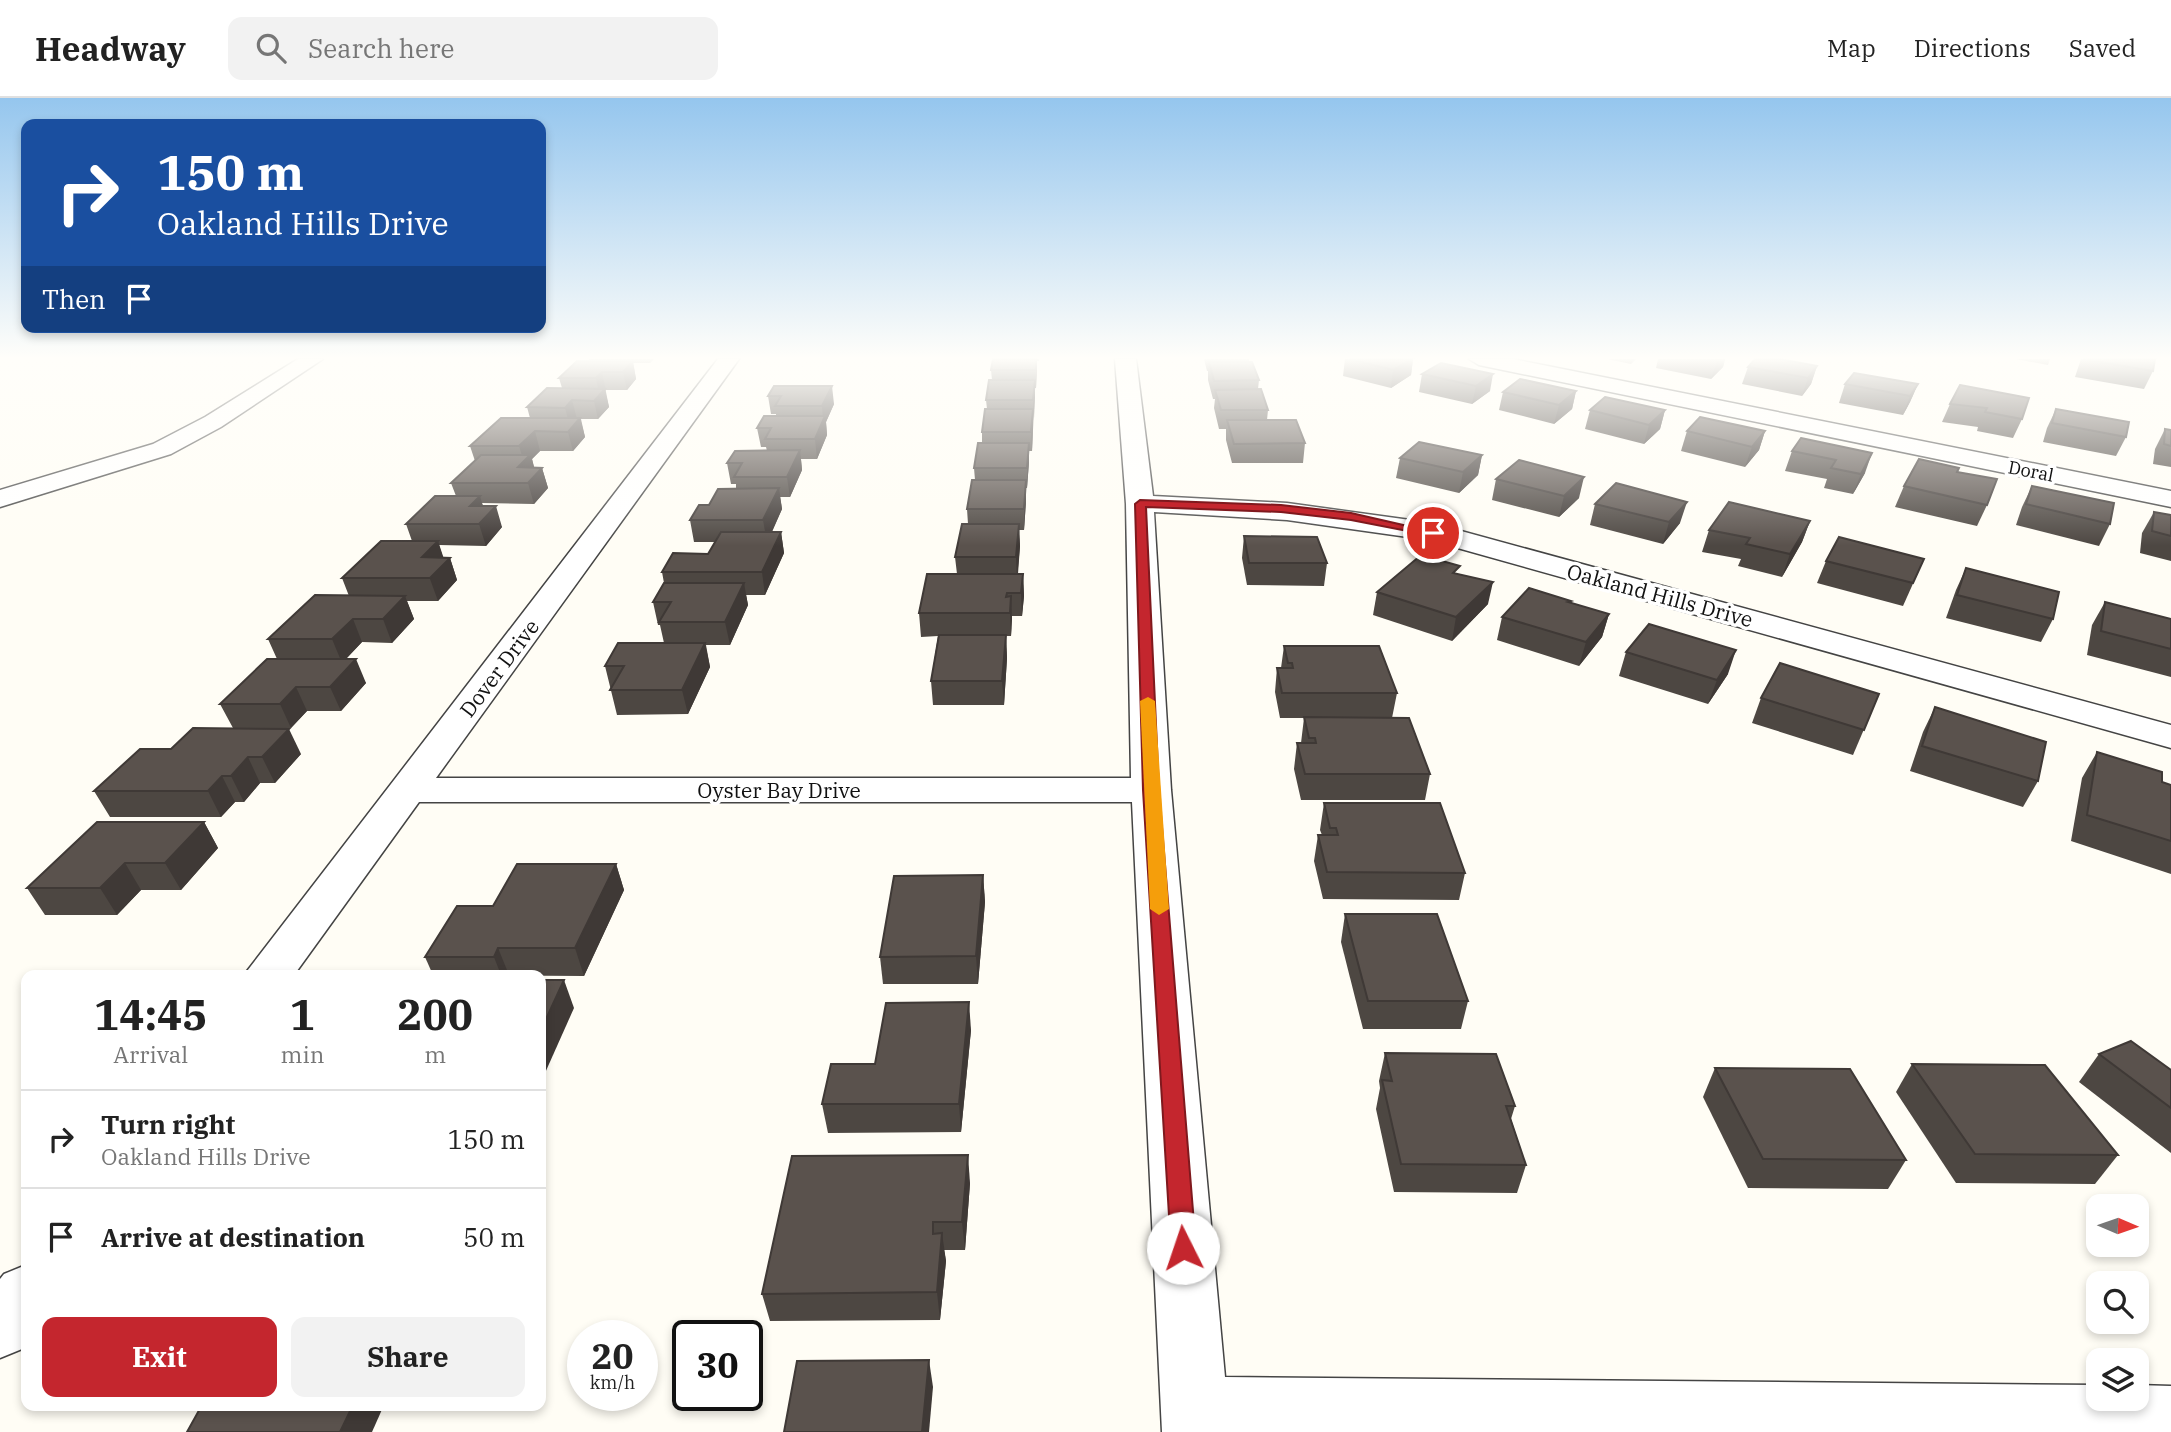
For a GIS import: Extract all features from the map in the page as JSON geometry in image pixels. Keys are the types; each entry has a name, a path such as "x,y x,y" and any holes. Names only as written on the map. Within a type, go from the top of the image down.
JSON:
{"street":[{"path":"0,499 162,449 214,421"},
{"name":"Dover Drive","path":"272,970 682,421"},
{"path":"1131,421 1140,504 1151,790 1196,1421 2171,1419"},
{"name":"Doral","path":"1787,421 2171,499"},
{"name":"Oakland Hills Drive","path":"1140,504 1281,509 1351,516 1433,533 2171,737"},
{"name":"Oyster Bay Drive","path":"406,790 1151,790"},
{"path":"0,1328 21,1301"}],"building":[{"path":"497,421 577,421 568,432 535,431 519,446 470,446"},
{"path":"761,421 823,421 815,439 765,439 771,428 757,428"},
{"path":"983,421 1032,421 1031,432 982,432"},
{"path":"1227,421 1296,421 1305,443 1234,444"},
{"path":"1634,421 1653,421 1649,425"},
{"path":"1696,421 1720,421 1765,431 1752,447 1687,431"},
{"path":"2052,421 2129,422 2126,437"},
{"path":"2165,429 2171,430 2171,446 2164,444"},
{"path":"1801,438 1872,453 1861,474 1831,468 1836,460 1792,451"},
{"path":"1419,442 1482,455 1463,472 1400,458"},
{"path":"978,443 1029,443 1027,468 974,468"},
{"path":"800,450 787,477 734,477 742,463 727,463 735,451"},
{"path":"481,455 530,455 518,467 542,468 528,483 451,483"},
{"path":"1919,459 1959,468 1957,472 1997,479 1987,505 1904,486"},
{"path":"1519,460 1584,477 1564,496 1496,479"},
{"path":"972,480 1026,480 1024,509 967,509"},
{"path":"1616,483 1687,502 1669,522 1595,504"},
{"path":"2032,486 2114,503 2110,524 2026,504"},
{"path":"779,488 763,520 690,520 699,505 709,505 718,489"},
{"path":"435,496 480,496 470,506 496,506 479,524 406,524"},
{"path":"1729,502 1810,521 1790,554 1746,544 1750,538 1709,530"},
{"path":"2154,512 2171,515 2171,536 2152,531"},
{"path":"962,524 1019,524 1016,557 955,557"},
{"path":"721,532 781,532 762,572 662,572 673,553 708,554"},
{"path":"1244,536 1317,537 1327,563 1249,563"},
{"path":"1839,537 1924,559 1913,583 1826,561"},
{"path":"381,541 438,541 422,557 450,558 430,578 342,578"},
{"path":"1421,555 1460,566 1453,573 1493,582 1456,617 1377,592"},
{"path":"1966,568 2059,592 2053,619 1957,595"},
{"path":"927,574 1023,574 1021,593 1007,593 1006,597 1011,596 1010,613 919,613"},
{"path":"664,583 744,583 725,622 659,622 671,602 653,602"},
{"path":"1529,588 1609,614 1586,642 1502,617"},
{"path":"315,595 405,596 383,619 353,619 332,639 268,639"},
{"path":"2105,602 2171,619 2171,649 2101,631"},
{"path":"1649,624 1736,650 1717,680 1626,652"},
{"path":"939,635 1006,635 1002,681 931,681"},
{"path":"618,643 705,643 682,690 610,690 624,666 605,666"},
{"path":"1284,646 1379,646 1397,693 1282,693 1277,668 1293,668 1292,663 1288,663"},
{"path":"267,659 356,659 330,687 296,687 280,704 220,704"},
{"path":"1780,663 1879,694 1864,730 1761,698"},
{"path":"1935,707 2046,742 2038,781 1922,746"},
{"path":"1304,717 1409,718 1430,774 1305,774 1297,743 1316,743 1315,738 1309,738"},
{"path":"193,728 289,729 262,757 248,757 231,776 222,776 208,791 94,791 140,749 171,749"},
{"path":"2097,752 2162,772 2162,782 2171,785 2171,841 2087,815"},
{"path":"1324,803 1440,803 1465,873 1327,872 1318,835 1338,835 1336,828 1330,828"},
{"path":"97,822 204,822 165,863 125,863 100,888 27,888"},
{"path":"517,864 616,864 575,948 498,948 494,957 425,957 457,906 493,906"},
{"path":"983,875 976,956 880,957 894,876"},
{"path":"1345,914 1437,914 1468,1001 1368,1001"},
{"path":"546,980 564,980 546,1019"},
{"path":"969,1002 959,1104 822,1104 831,1064 875,1064 886,1003"},
{"path":"2131,1041 2171,1070 2171,1108 2099,1054"},
{"path":"1385,1053 1496,1054 1515,1106 1506,1106 1526,1165 1401,1164 1382,1080 1392,1081"},
{"path":"1912,1064 2045,1065 2118,1155 1975,1154"},
{"path":"1715,1068 1850,1069 1906,1160 1763,1159"},
{"path":"968,1155 962,1222 933,1222 933,1234 942,1233 937,1292 762,1294 792,1156"},
{"path":"929,1360 922,1432 784,1432 797,1361"},
{"path":"199,1411 350,1411 340,1432 187,1432"}],"slow traffic":[{"path":"1148,701 1159,909"}],"route":[{"path":"1183,1248 1151,790 1140,504 1281,509 1351,516 1433,533"}]}
